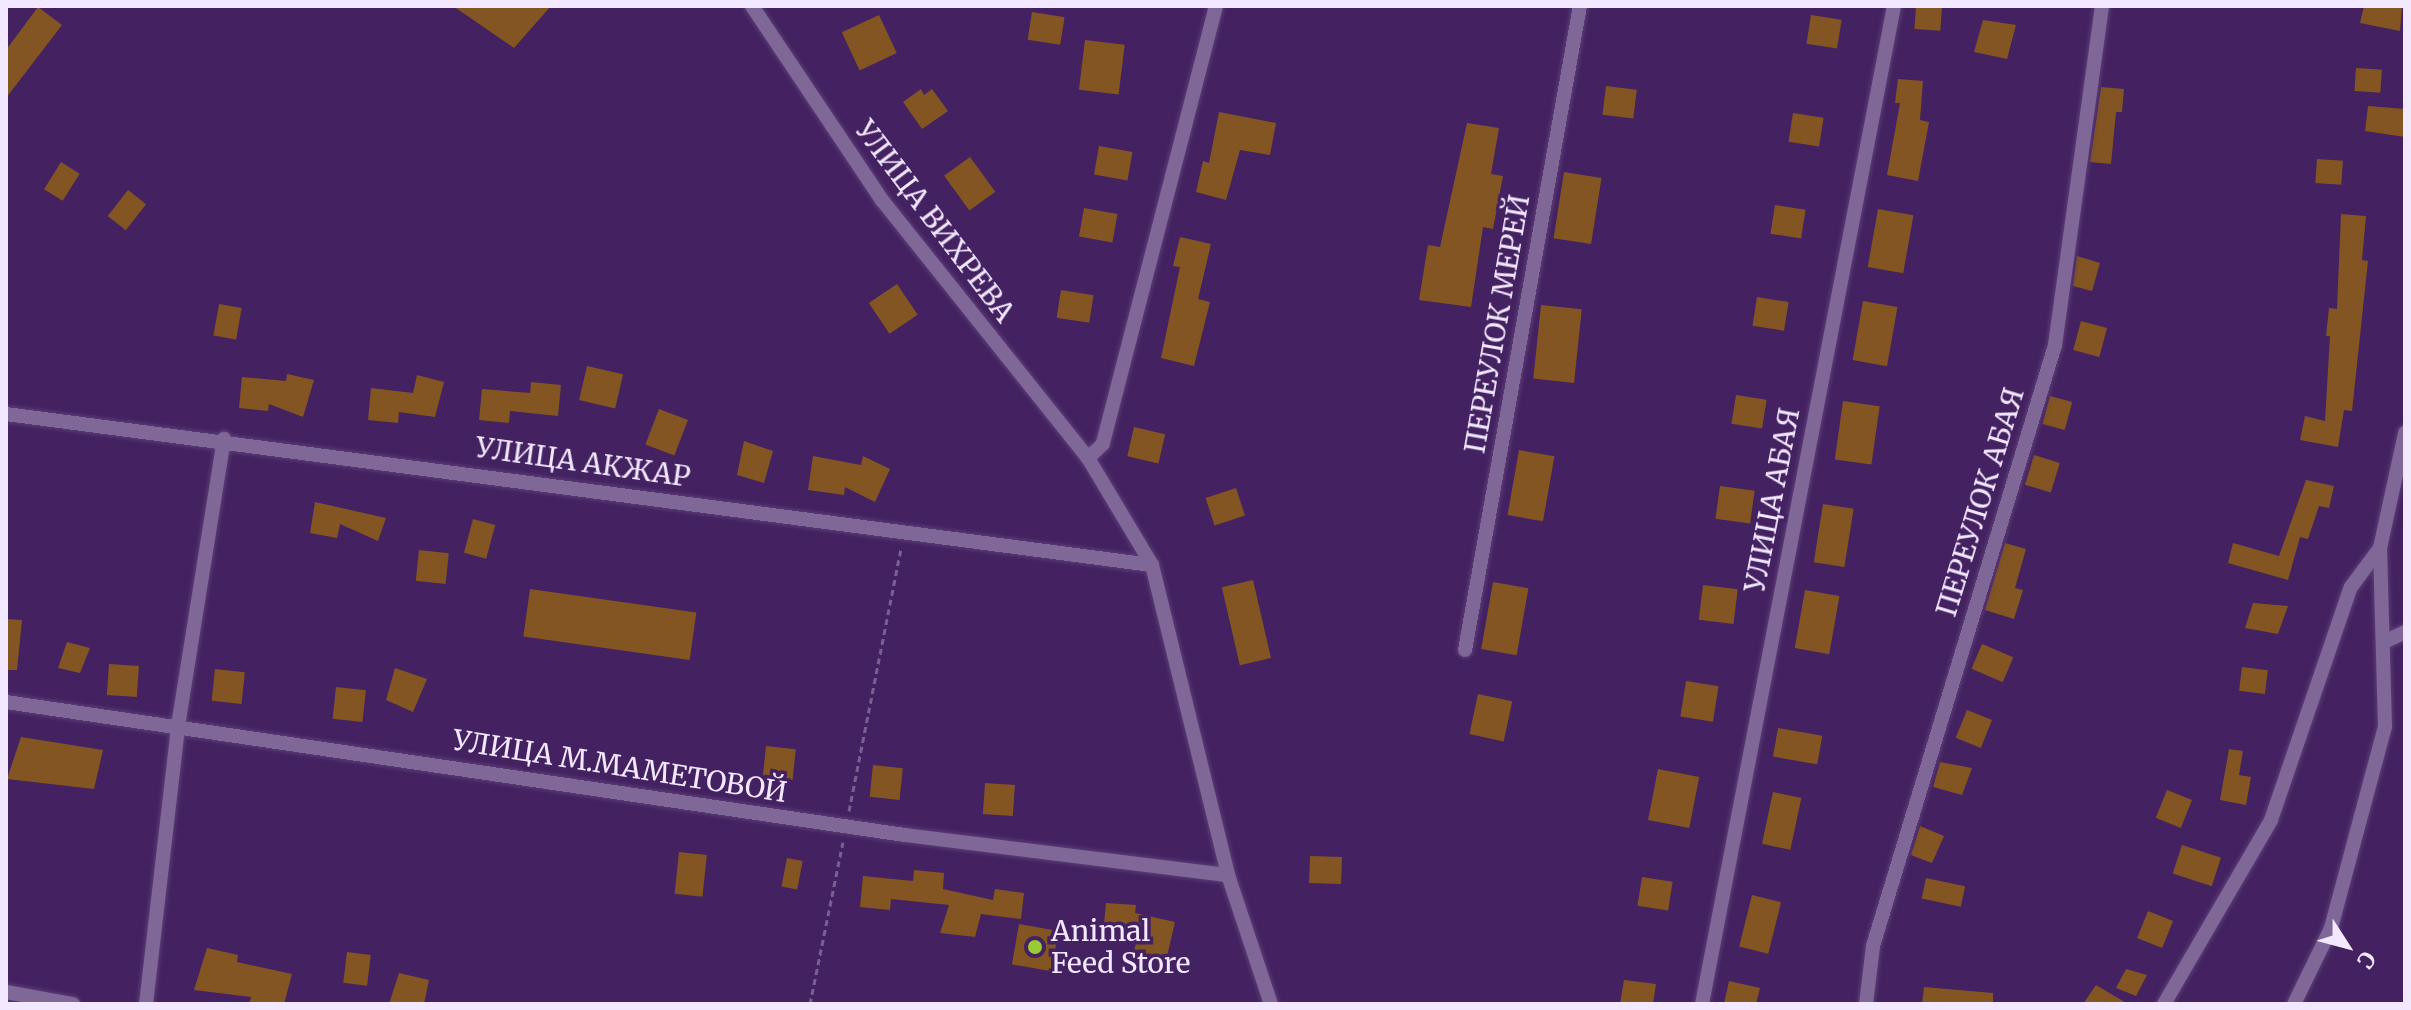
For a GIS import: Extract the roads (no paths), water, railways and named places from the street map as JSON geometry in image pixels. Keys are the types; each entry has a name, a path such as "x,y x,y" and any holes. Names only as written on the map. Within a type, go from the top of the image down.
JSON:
{"street":[{"name":"УЛИЦА ВИХРЕВА","path":"752,6 882,200 1088,458 1152,565 1228,875 1271,1004"},
{"path":"1088,458 1103,444 1216,6"},
{"name":"ПЕРЕУЛОК МЕРЕЙ","path":"1465,650 1580,6"},
{"name":"УЛИЦА АБАЯ","path":"1702,1004 1894,6"},
{"name":"ПЕРЕУЛОК АБАЯ","path":"1866,1004 1873,946 2055,345 2102,6"},
{"name":"УЛИЦА АКЖАР","path":"6,414 224,439 1152,565"},
{"path":"2294,1004 2331,928 2385,727 2386,641 2380,548 2405,433"},
{"path":"146,1004 178,726 224,439"},
{"path":"2164,1004 2271,820 2351,587 2380,548"},
{"path":"2386,641 2405,632"},
{"name":"УЛИЦА М.МАМЕТОВОЙ","path":"6,702 846,826 1228,875"},
{"path":"6,992 73,1004"}],"place":[{"name":"Animal Feed Store","path":"1035,947"}]}
